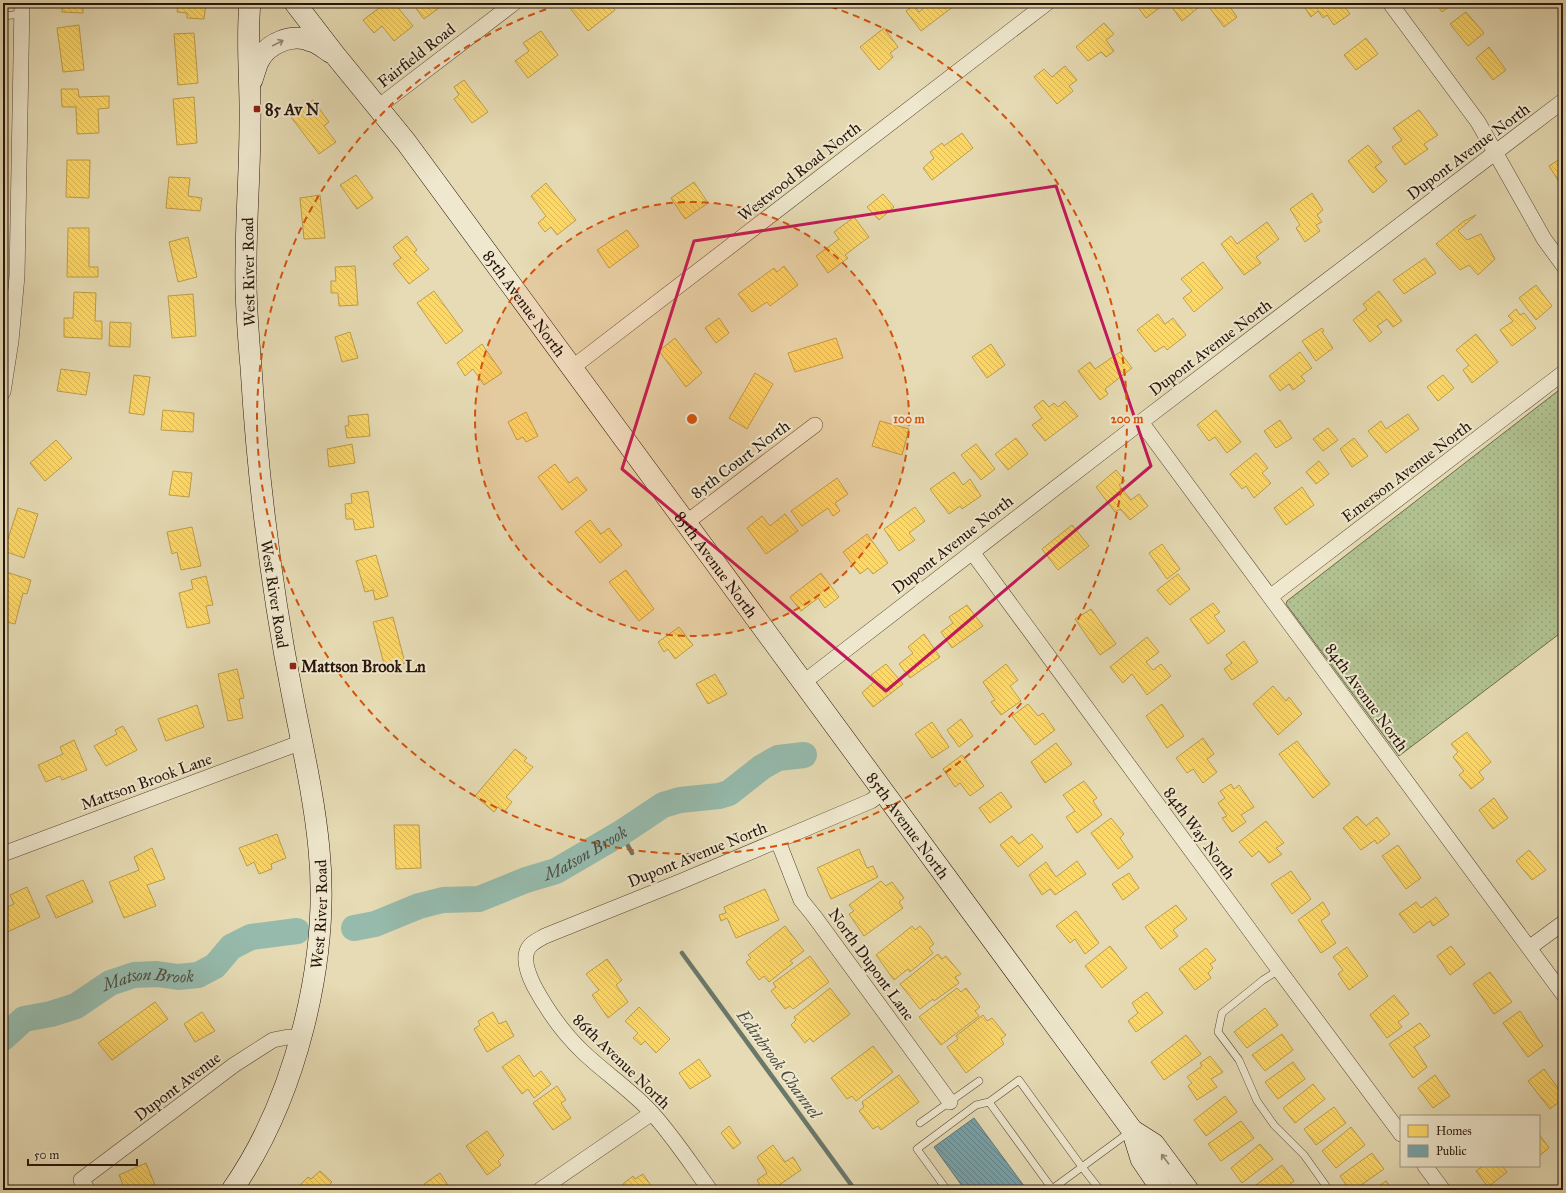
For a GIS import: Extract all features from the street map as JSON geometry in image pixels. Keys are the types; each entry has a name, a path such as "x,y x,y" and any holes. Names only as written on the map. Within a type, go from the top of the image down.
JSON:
{"street":[{"name":"West River Road","path":"232,1190 259,1145 274,1114 288,1080 301,1038 316,963 321,884 320,850 314,809 283,647 269,554 253,403 246,266 250,153 248,31 250,3"},
{"name":"85th Avenue North","path":"295,3 406,142 573,367 1132,1130 1141,1159 1162,1190"},
{"name":"Fairfield Road","path":"378,107 514,3"},
{"name":"Westwood Road North","path":"573,367 1047,3"},
{"path":"1390,3 1478,122 1544,238 1563,265"},
{"path":"3,392 10,347 17,276 22,9"},
{"path":"250,85 258,62 274,45 282,41 301,38 310,40 335,55"},
{"name":"Dupont Avenue North","path":"804,682 1141,422 1563,101"},
{"name":"Emerson Avenue North","path":"1270,597 1563,373"},
{"name":"84th Avenue North","path":"1141,422 1563,994"},
{"name":"85th Court North","path":"686,522 815,425"},
{"name":"84th Way North","path":"972,552 1278,970 1400,1133"},
{"name":"Mattson Brook Lane","path":"3,854 302,742"},
{"name":"Dupont Avenue North","path":"527,951 534,942 545,936 778,841 871,801 883,792"},
{"name":"North Dupont Lane","path":"778,841 801,900 950,1102"},
{"path":"1530,948 1563,923"},
{"name":"86th Avenue North","path":"527,951 525,962 531,979 541,998 560,1027 582,1051 626,1088 652,1113 710,1190"},
{"name":"Dupont Avenue","path":"84,1185 234,1065 273,1040 288,1037 301,1038"},
{"path":"540,1190 652,1113"},
{"name":"85th Avenue North","path":"1132,1130 1154,1144 1188,1190"},
{"path":"1426,1167 1443,1190"}],"lane":[{"path":"3,16 22,9"},
{"path":"1278,970 1263,980 1222,1013 1218,1032 1239,1060 1261,1107 1274,1125 1304,1155 1329,1190"},
{"path":"947,1190 917,1149 976,1105 989,1102 1019,1080 1100,1190"},
{"path":"920,1123 979,1081"},
{"path":"989,1102 1053,1190 1132,1130"}],"highlighted area":[{"path":"1056,186 1151,466 886,691 622,469 694,241"}],"green space":[{"path":"1563,387 1563,631 1399,756 1286,604 1287,601"}],"building: Homes":[{"path":"62,3 83,3 83,13 62,12"},
{"path":"178,3 206,3 204,19 187,18 187,13 177,12"},
{"path":"386,3 394,3 413,26 394,41 382,26 374,33 363,20"},
{"path":"412,3 435,3 439,8 424,19"},
{"path":"576,3 589,3 591,5 593,3 609,3 615,10 588,31 570,8"},
{"path":"924,3 958,3 921,31 906,11 914,5 919,12 926,6"},
{"path":"1135,3 1166,3 1146,18"},
{"path":"1169,3 1196,3 1199,7 1182,21"},
{"path":"1206,3 1227,3 1237,17 1224,27"},
{"path":"1312,3 1342,3 1350,14 1334,25 1327,15 1323,18 1318,11 1311,17 1305,8"},
{"path":"1436,3 1454,3 1442,12"},
{"path":"1466,12 1484,33 1468,46 1450,24"},
{"path":"1104,23 1114,34 1106,40 1114,51 1106,57 1101,52 1088,61 1076,47"},
{"path":"79,25 84,70 63,72 57,28"},
{"path":"884,28 898,47 890,53 893,57 879,70 860,47"},
{"path":"541,31 558,55 528,78 515,61 529,51 523,43"},
{"path":"194,33 198,83 178,85 174,34"},
{"path":"1366,38 1378,54 1356,70 1344,55"},
{"path":"1489,47 1506,70 1493,80 1476,58"},
{"path":"1065,66 1077,80 1069,86 1073,91 1057,104 1034,77 1044,69 1052,77"},
{"path":"464,80 488,112 472,123 454,99 459,95 454,87"},
{"path":"61,89 78,89 79,97 109,96 109,108 98,109 99,133 77,134 76,107 62,107"},
{"path":"194,97 197,143 177,145 173,99"},
{"path":"313,100 329,122 324,126 336,142 319,154 291,117"},
{"path":"1419,110 1438,135 1424,144 1428,149 1405,165 1392,147 1402,140 1393,128"},
{"path":"962,133 973,148 932,180 923,168 934,158 930,152 942,143 944,146"},
{"path":"1368,145 1382,162 1375,167 1387,181 1373,193 1348,161"},
{"path":"1563,157 1563,188 1549,166"},
{"path":"67,160 90,160 89,198 66,197"},
{"path":"356,175 373,198 357,209 340,185"},
{"path":"169,177 190,178 188,196 202,198 200,211 166,208"},
{"path":"694,182 708,203 685,219 671,198"},
{"path":"546,183 576,220 557,235 551,227 545,232 538,223 546,216 531,196"},
{"path":"1312,193 1323,210 1317,215 1322,222 1316,225 1320,231 1305,242 1296,228 1300,225 1290,209"},
{"path":"883,194 894,207 879,220 867,207"},
{"path":"320,195 325,238 304,239 300,198"},
{"path":"1476,215 1458,231 1467,240 1481,234 1495,259 1478,275 1469,265 1460,270 1436,244 1464,221"},
{"path":"854,217 869,237 845,255 848,258 828,273 816,256 839,239 834,232"},
{"path":"1267,222 1279,239 1256,257 1261,263 1244,275 1221,244 1231,236 1237,244"},
{"path":"68,228 89,228 89,267 98,267 98,277 67,277"},
{"path":"627,230 639,246 609,268 597,250"},
{"path":"407,236 417,250 414,252 429,269 409,284 393,264 401,258 393,247"},
{"path":"188,237 197,277 178,282 169,242"},
{"path":"1425,258 1436,273 1404,294 1393,280"},
{"path":"1203,262 1223,288 1194,312 1183,298 1192,291 1181,279"},
{"path":"355,266 358,305 339,306 338,293 331,293 331,281 336,281 335,267"},
{"path":"784,266 798,285 770,306 767,302 752,312 738,294 774,268 777,272"},
{"path":"1536,285 1552,306 1536,320 1519,298"},
{"path":"434,291 463,331 446,344 417,303"},
{"path":"1379,291 1402,321 1393,327 1387,319 1377,326 1382,332 1370,342 1353,320 1367,309 1363,304"},
{"path":"74,292 96,293 95,321 102,321 102,339 64,337 64,318 73,318"},
{"path":"193,294 196,336 172,338 168,296"},
{"path":"1516,309 1520,315 1524,313 1536,328 1512,346 1500,330 1513,321 1508,316"},
{"path":"1158,314 1165,324 1173,318 1186,335 1167,350 1164,346 1155,352 1137,330"},
{"path":"719,318 729,333 716,343 705,328"},
{"path":"110,322 131,323 130,347 109,346"},
{"path":"1322,328 1324,331 1322,332 1333,348 1316,361 1302,341"},
{"path":"350,332 358,358 342,362 335,337"},
{"path":"1476,334 1498,362 1472,383 1463,370 1469,365 1456,350"},
{"path":"675,338 702,373 686,387 659,351"},
{"path":"836,338 843,358 795,372 788,353"},
{"path":"482,344 502,373 484,385 473,369 465,376 457,363"},
{"path":"991,344 1005,365 987,378 972,357"},
{"path":"1120,352 1132,368 1105,389 1108,394 1100,400 1078,371 1090,362 1095,369"},
{"path":"1300,352 1312,368 1301,376 1305,381 1293,390 1289,384 1280,391 1269,376"},
{"path":"61,369 90,373 86,395 57,391"},
{"path":"755,373 773,384 747,429 729,418"},
{"path":"134,375 150,377 144,415 129,413"},
{"path":"1443,375 1454,388 1438,401 1427,387"},
{"path":"1043,400 1049,407 1054,403 1058,407 1065,401 1078,416 1045,441 1032,425 1042,418 1034,407"},
{"path":"163,410 194,413 193,432 161,430"},
{"path":"1216,410 1241,442 1227,453 1215,437 1209,441 1197,425"},
{"path":"526,412 538,436 526,442 523,437 517,440 508,422"},
{"path":"368,414 370,436 347,438 345,426 349,425 348,416"},
{"path":"1408,414 1419,429 1386,453 1368,431 1381,421 1386,429"},
{"path":"1280,420 1292,438 1276,448 1264,431"},
{"path":"880,421 909,429 902,455 872,446"},
{"path":"1328,428 1338,440 1323,451 1313,439"},
{"path":"1016,438 1028,454 1008,470 995,454"},
{"path":"1354,438 1368,456 1352,467 1340,449"},
{"path":"56,440 72,458 45,481 30,463"},
{"path":"352,444 355,463 329,467 327,449"},
{"path":"976,444 995,469 981,480 961,455"},
{"path":"1256,453 1268,468 1262,473 1271,483 1254,498 1246,486 1242,489 1230,474"},
{"path":"1319,461 1329,474 1316,484 1306,472"},
{"path":"555,464 569,483 577,477 587,490 562,510 538,477"},
{"path":"1116,470 1125,481 1119,485 1131,500 1139,494 1148,506 1130,520 1120,509 1115,512 1096,487"},
{"path":"173,471 192,473 189,497 169,495"},
{"path":"954,472 963,485 970,479 981,496 962,509 960,506 949,514 930,489"},
{"path":"837,478 848,494 835,503 840,511 833,516 828,508 802,526 791,511"},
{"path":"1302,487 1314,505 1286,525 1274,508"},
{"path":"368,491 374,527 355,530 353,519 346,519 345,504 352,503 351,494"},
{"path":"915,507 925,521 909,533 915,540 899,551 884,529"},
{"path":"18,508 38,514 24,558 4,551"},
{"path":"785,514 798,531 766,554 747,528 762,516 770,526"},
{"path":"590,520 601,534 609,528 622,545 600,563 575,532"},
{"path":"1072,525 1089,546 1058,570 1042,549"},
{"path":"192,527 201,566 181,570 177,552 172,554 167,532"},
{"path":"867,534 888,563 873,574 868,568 860,574 843,552"},
{"path":"1162,544 1180,569 1167,579 1149,553"},
{"path":"376,555 388,596 375,600 373,590 365,592 356,561"},
{"path":"626,570 654,609 639,621 609,582"},
{"path":"3,571 31,580 27,594 23,593 15,624 3,621"},
{"path":"821,573 839,597 825,608 818,598 801,611 790,597"},
{"path":"1178,574 1190,589 1170,605 1157,590"},
{"path":"206,576 213,605 206,606 210,623 187,628 179,593 193,589 191,580"},
{"path":"1213,603 1220,612 1214,616 1225,631 1208,644 1190,619"},
{"path":"967,605 983,626 952,648 941,632 953,623 949,617"},
{"path":"1091,609 1116,644 1100,655 1075,619"},
{"path":"393,617 405,663 385,668 373,622"},
{"path":"679,627 693,645 675,659 668,649 664,652 658,642"},
{"path":"924,634 940,657 910,678 899,664 913,653 908,647"},
{"path":"1147,637 1159,652 1146,662 1153,670 1161,664 1171,676 1147,695 1132,674 1123,683 1110,667"},
{"path":"1244,641 1258,662 1232,680 1224,669 1232,663 1226,655"},
{"path":"3,642 7,642 3,682"},
{"path":"886,664 903,684 873,707 862,693 875,681 871,675"},
{"path":"1006,664 1018,680 1010,686 1021,701 1001,715 991,702 995,700 983,682"},
{"path":"237,669 244,698 239,699 243,718 228,721 218,674"},
{"path":"715,674 727,694 708,704 696,684"},
{"path":"1273,686 1286,701 1289,697 1302,714 1278,735 1253,704"},
{"path":"1028,704 1038,716 1043,713 1055,730 1035,745 1012,716"},
{"path":"1162,704 1184,736 1167,748 1146,716"},
{"path":"197,705 204,727 166,741 158,719"},
{"path":"961,719 973,736 959,747 947,730"},
{"path":"932,722 949,747 932,758 915,734"},
{"path":"123,726 137,750 106,766 94,746 117,734 115,730"},
{"path":"1467,732 1491,762 1479,772 1484,779 1471,789 1459,775 1464,771 1453,757 1458,752 1451,744"},
{"path":"1203,738 1214,754 1207,759 1217,772 1203,783 1193,769 1187,773 1176,758"},
{"path":"74,740 87,770 62,780 60,776 46,782 38,765 63,754 60,747"},
{"path":"1297,741 1330,784 1313,798 1279,754"},
{"path":"1056,743 1072,764 1045,783 1031,762"},
{"path":"515,749 527,758 524,761 533,767 506,797 512,802 504,812 498,807 494,812 475,796"},
{"path":"962,755 984,786 970,796 960,783 955,787 943,769"},
{"path":"1084,781 1097,798 1093,801 1102,815 1077,833 1066,817 1075,811 1063,795"},
{"path":"1231,784 1234,789 1239,785 1254,807 1241,815 1246,822 1232,832 1222,818 1227,816 1218,803 1225,798 1220,791"},
{"path":"1001,792 1012,807 990,823 979,808"},
{"path":"1494,798 1508,818 1493,829 1479,810"},
{"path":"1357,816 1366,826 1377,817 1390,834 1377,844 1375,840 1361,850 1343,828"},
{"path":"1111,818 1124,834 1120,838 1133,857 1118,869 1091,833"},
{"path":"1266,821 1284,843 1276,848 1282,854 1269,863 1259,851 1252,857 1239,842"},
{"path":"394,825 419,825 421,868 396,869"},
{"path":"277,834 286,858 271,864 272,869 259,874 254,862 247,866 239,848"},
{"path":"1032,834 1043,847 1018,867 1000,845 1012,836 1019,844"},
{"path":"1398,845 1421,878 1406,889 1382,856"},
{"path":"152,848 165,879 147,885 156,906 124,918 109,882 139,870 134,857"},
{"path":"859,849 867,868 873,866 878,877 831,899 817,868"},
{"path":"1529,850 1546,870 1532,880 1516,861"},
{"path":"1077,861 1086,874 1055,895 1050,889 1042,895 1029,875 1046,862 1056,877"},
{"path":"1291,871 1311,899 1292,914 1271,884"},
{"path":"1129,873 1139,888 1123,900 1112,884"},
{"path":"83,880 93,902 56,918 46,896"},
{"path":"881,881 886,886 892,882 904,898 899,902 903,908 864,936 849,914 854,911 849,905"},
{"path":"27,887 40,917 3,934 3,909 14,904 10,895"},
{"path":"765,889 779,920 736,938 727,918 721,921 719,915 726,913 724,907"},
{"path":"1436,897 1449,915 1433,926 1430,921 1414,933 1399,914 1416,902 1421,908"},
{"path":"1323,902 1330,914 1321,921 1336,943 1321,953 1298,920"},
{"path":"1176,905 1187,919 1173,930 1178,936 1161,949 1145,927"},
{"path":"1076,911 1099,943 1085,954 1075,939 1070,943 1056,926"},
{"path":"785,926 804,951 790,961 793,963 769,982 764,976 759,980 746,962 751,958 748,955"},
{"path":"912,926 915,930 920,926 928,935 934,944 929,948 933,953 910,972 908,969 894,980 876,955"},
{"path":"1110,946 1127,968 1102,988 1085,966"},
{"path":"1451,946 1465,964 1450,975 1437,956"},
{"path":"1347,947 1368,976 1349,990 1338,974 1343,970 1333,957"},
{"path":"1206,948 1216,960 1210,964 1213,968 1208,973 1211,978 1195,990 1179,969"},
{"path":"938,954 942,959 946,956 961,974 955,977 959,983 920,1009 900,984"},
{"path":"810,956 829,982 793,1009 790,1006 785,1009 771,991 776,987 773,983"},
{"path":"607,959 622,980 616,985 628,1002 608,1018 592,995 599,990 586,974"},
{"path":"1490,972 1512,1002 1494,1014 1473,984"},
{"path":"830,988 850,1014 813,1042 810,1038 805,1043 791,1025 796,1020 794,1017"},
{"path":"957,988 961,992 966,988 980,1007 975,1011 979,1016 941,1045 919,1017"},
{"path":"1147,992 1163,1013 1136,1032 1128,1021 1138,1013 1132,1003"},
{"path":"1394,995 1409,1014 1398,1022 1402,1027 1387,1038 1370,1015"},
{"path":"155,1002 168,1019 112,1060 98,1043"},
{"path":"639,1007 670,1039 656,1053 645,1041 641,1045 633,1038 638,1033 625,1021"},
{"path":"1265,1008 1278,1025 1247,1048 1234,1032"},
{"path":"1520,1011 1543,1046 1528,1057 1503,1023"},
{"path":"202,1012 215,1031 195,1042 184,1024"},
{"path":"493,1012 499,1024 506,1021 514,1036 487,1052 474,1029 480,1025 478,1021"},
{"path":"983,1015 987,1021 992,1018 1006,1035 1001,1039 1004,1044 966,1073 947,1047 958,1039 956,1036"},
{"path":"1420,1023 1430,1036 1414,1047 1427,1067 1413,1078 1389,1044"},
{"path":"1282,1034 1293,1050 1265,1071 1252,1055"},
{"path":"1186,1035 1201,1054 1164,1080 1151,1062"},
{"path":"873,1046 893,1072 856,1101 852,1096 847,1099 831,1078"},
{"path":"519,1055 534,1077 541,1071 551,1084 534,1098 528,1089 522,1094 502,1067"},
{"path":"1210,1056 1223,1072 1211,1079 1217,1087 1197,1100 1188,1086 1192,1083 1187,1077 1202,1066 1200,1063"},
{"path":"699,1059 711,1076 690,1089 679,1073"},
{"path":"1293,1062 1305,1079 1278,1099 1265,1082"},
{"path":"1544,1069 1563,1095 1563,1099 1550,1109 1528,1081"},
{"path":"899,1075 919,1102 881,1130 878,1126 873,1129 859,1111 864,1107 862,1102"},
{"path":"1435,1075 1450,1096 1433,1108 1418,1088"},
{"path":"1313,1084 1325,1099 1295,1123 1283,1108"},
{"path":"557,1086 566,1100 561,1103 571,1118 553,1130 533,1103"},
{"path":"1225,1096 1237,1112 1206,1136 1194,1120"},
{"path":"1334,1107 1346,1123 1316,1145 1304,1129"},
{"path":"1241,1121 1254,1138 1221,1161 1208,1144"},
{"path":"729,1126 741,1143 733,1149 721,1133"},
{"path":"1351,1127 1365,1145 1336,1168 1322,1151"},
{"path":"487,1131 504,1155 498,1161 501,1165 487,1175 466,1146"},
{"path":"1540,1135 1549,1148 1540,1155"},
{"path":"1260,1144 1273,1159 1242,1183 1231,1168"},
{"path":"773,1145 785,1162 793,1157 801,1170 772,1190 763,1190 757,1180 767,1173 757,1157"},
{"path":"1372,1153 1384,1169 1354,1190 1350,1190 1340,1176"},
{"path":"146,1163 157,1190 125,1190 119,1175"},
{"path":"1282,1165 1294,1181 1283,1190 1251,1189"},
{"path":"1482,1167 1503,1167 1507,1172 1488,1187 1476,1171"},
{"path":"320,1171 332,1182 324,1190 304,1190 300,1185 308,1177 311,1179"},
{"path":"440,1173 450,1188 447,1190 428,1190 424,1184"},
{"path":"643,1174 654,1190 622,1190 626,1188 623,1184 633,1176 635,1179"},
{"path":"1386,1181 1393,1190 1373,1190"}],"building: Public":[{"path":"974,1118 1027,1190 965,1190 934,1147"}],"waterway":[{"name":"Matson Brook","path":"354,928 375,924 419,906 443,900 479,899 526,880 556,871 621,833 663,805 680,800 719,796 729,793 762,767 778,758 804,755"},
{"path":"621,833 632,853"},
{"name":"Matson Brook","path":"3,1038 24,1019 51,1014 76,1006 110,983 134,975 157,974 178,977 198,975 215,966 231,947 251,937 297,931"},
{"name":"Edinbrook Channel","path":"682,953 855,1190"}],"place":[{"name":"85 Av N","path":"257,109"},
{"name":"Mattson Brook Ln","path":"293,666"}]}
